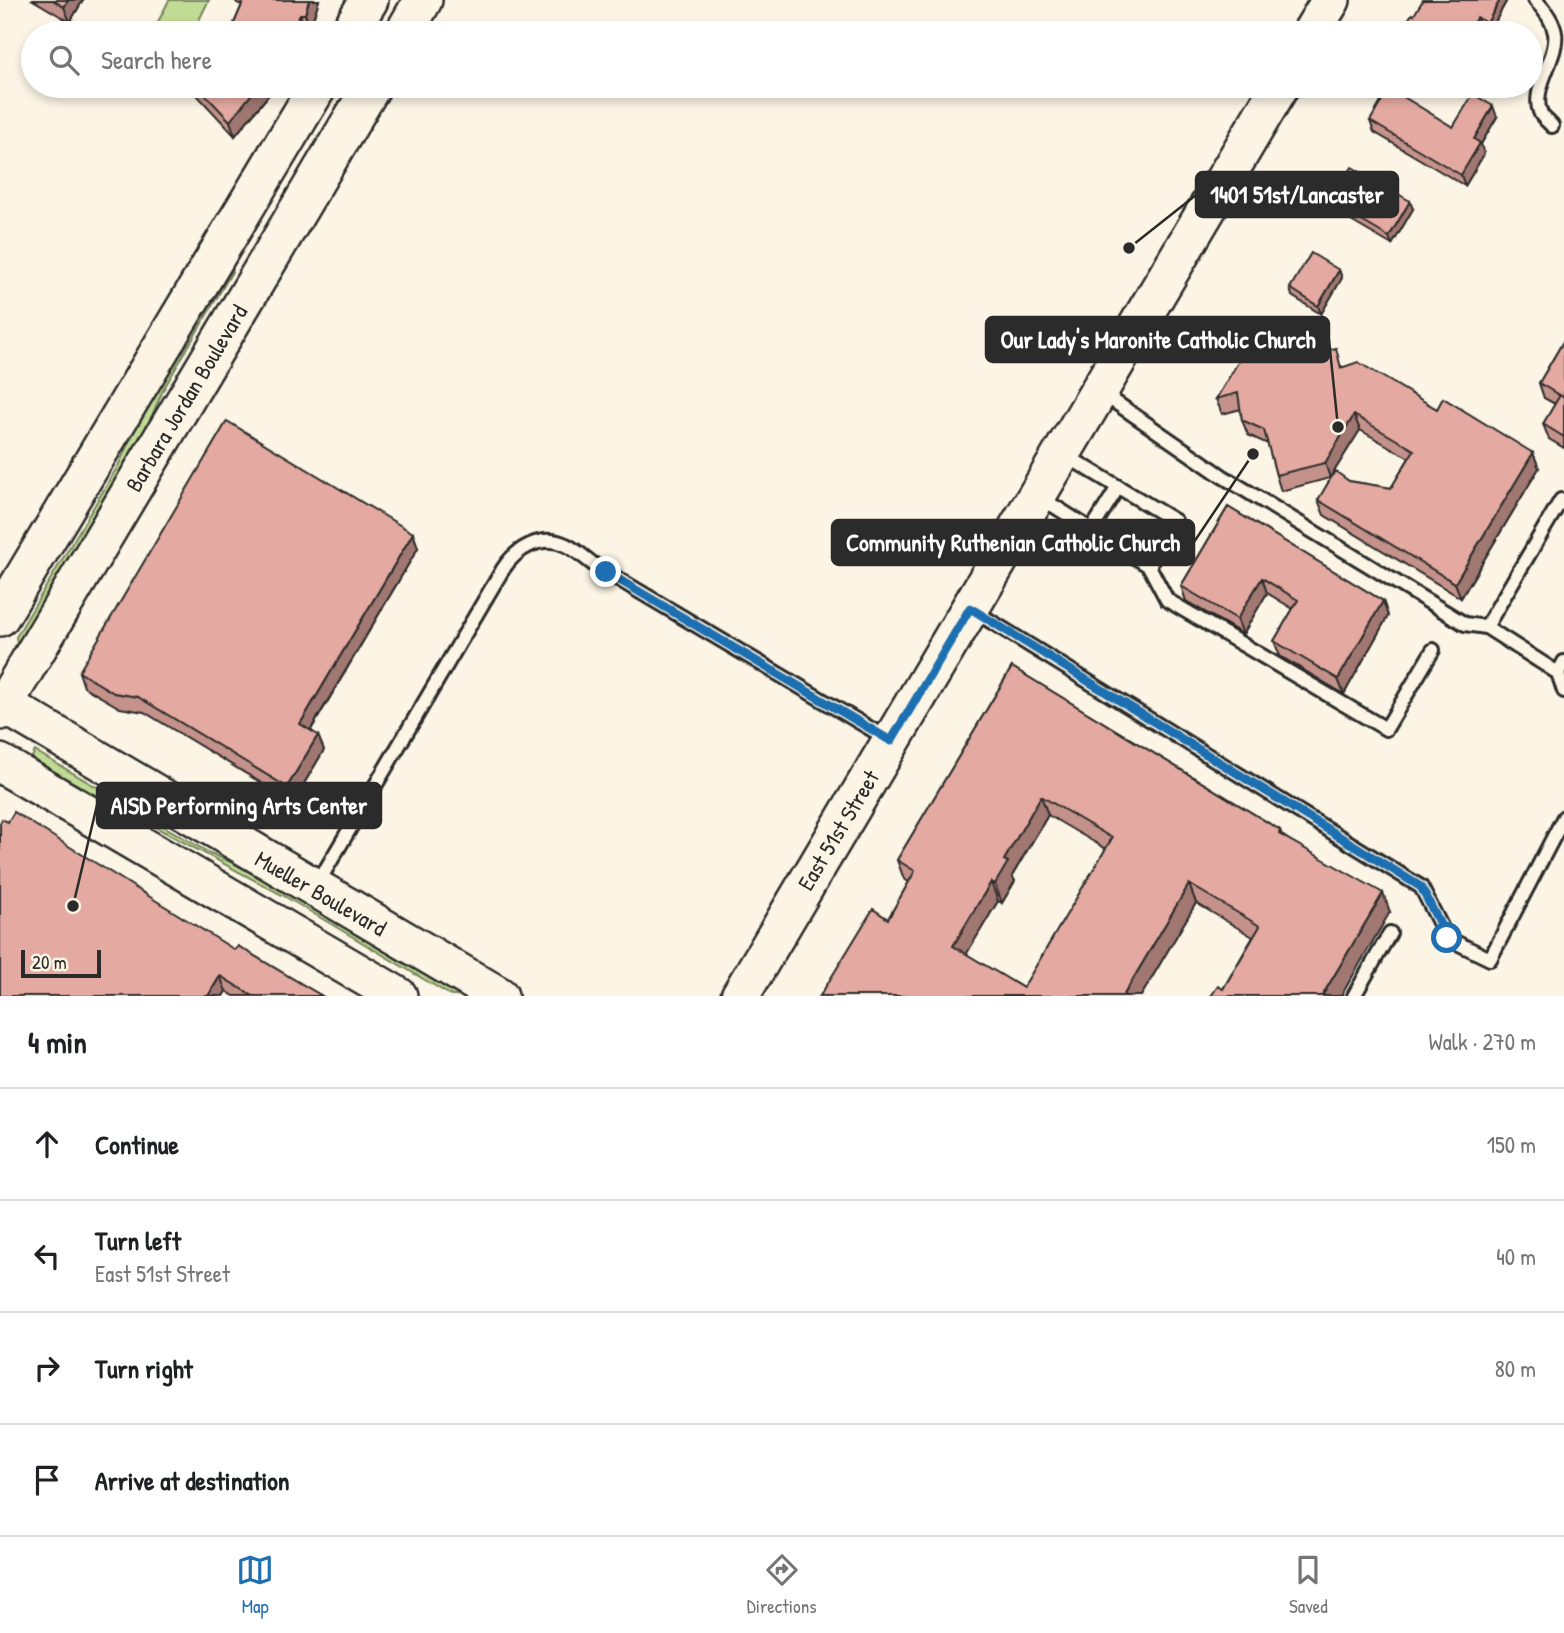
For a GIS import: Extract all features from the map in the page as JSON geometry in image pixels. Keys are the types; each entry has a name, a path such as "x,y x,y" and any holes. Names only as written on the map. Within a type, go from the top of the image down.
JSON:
{"street":[{"path":"356,21 369,0"},
{"path":"411,21 423,0"},
{"path":"1318,21 1331,0"},
{"name":"Barbara Jordan Boulevard","path":"0,617 311,98"},
{"name":"Barbara Jordan Boulevard","path":"1,706 365,98"},
{"name":"East 51st Street","path":"740,996 1273,98"},
{"name":"Mueller Boulevard","path":"1,706 499,996"},
{"path":"0,763 398,996"}],"lane":[{"path":"1535,0 1544,10 1556,33 1543,81"},
{"path":"1538,98 1541,113 1552,126"},
{"path":"1099,391 1222,476 1465,625 1486,627 1561,668 1564,691"},
{"path":"1062,453 1175,521 1149,566"},
{"path":"1092,529 1118,487"},
{"path":"1037,495 1149,566 1167,600 1386,729 1433,650"},
{"path":"1486,627 1561,500 1564,502"},
{"path":"314,889 511,556 528,545 553,541 566,545 593,564 891,741"},
{"path":"970,608 1421,887 1447,938 1490,959 1564,817"},
{"path":"1354,996 1390,933"}],"green space":[{"path":"169,0 209,0 198,21 158,21"},
{"path":"232,263 233,270 163,390 144,434 17,643 16,637 118,466 143,411"},
{"path":"35,751 208,852 287,888 469,996 452,996 284,896 94,794 34,760 32,757"}],"building":[{"path":"53,0 68,0 64,7"},
{"path":"244,0 309,0 305,14 300,14 296,21 235,21"},
{"path":"1423,0 1500,0 1488,21 1477,17 1474,21 1407,21"},
{"path":"208,98 248,98 230,121"},
{"path":"1383,98 1405,98 1453,127 1471,98 1480,98 1493,106 1474,139 1480,143 1461,175 1370,121"},
{"path":"1352,167 1410,201 1389,237 1331,203"},
{"path":"1311,253 1339,270 1318,306 1290,288"},
{"path":"1262,322 1315,354 1336,348 1341,368 1358,362 1437,409 1443,398 1533,453 1455,583 1318,500 1335,471 1349,481 1391,488 1414,450 1354,415 1325,463 1276,475 1264,430 1242,420 1238,393 1216,399"},
{"path":"1564,340 1564,398 1539,383"},
{"path":"1560,395 1564,398 1564,437 1543,424"},
{"path":"227,421 413,533 300,724 318,735 287,787 138,697 114,693 79,672"},
{"path":"1228,507 1383,601 1338,679 1274,641 1298,600 1262,578 1237,619 1181,586"},
{"path":"1012,667 1280,830 1279,834 1383,893 1322,996 1211,996 1218,986 1223,989 1260,926 1189,884 1123,996 820,996 873,909 888,919 915,871 897,860","holes":["1041,796 1112,838 1023,988 953,946 991,882 995,884 1008,862 1004,860"]},
{"path":"14,812 235,950 238,946 322,996 253,996 220,976 208,996 0,996 0,823 2,819 8,822"}],"place":[{"name":"1401 51st/Lancaster","path":"1129,248"},
{"name":"Our Lady's Maronite Catholic Church","path":"1338,427"},
{"name":"Community Ruthenian Catholic Church","path":"1253,454"},
{"name":"AISD Performing Arts Center","path":"73,906"}],"route":[{"path":"606,572 891,741 970,608 1421,887 1447,938"}]}
